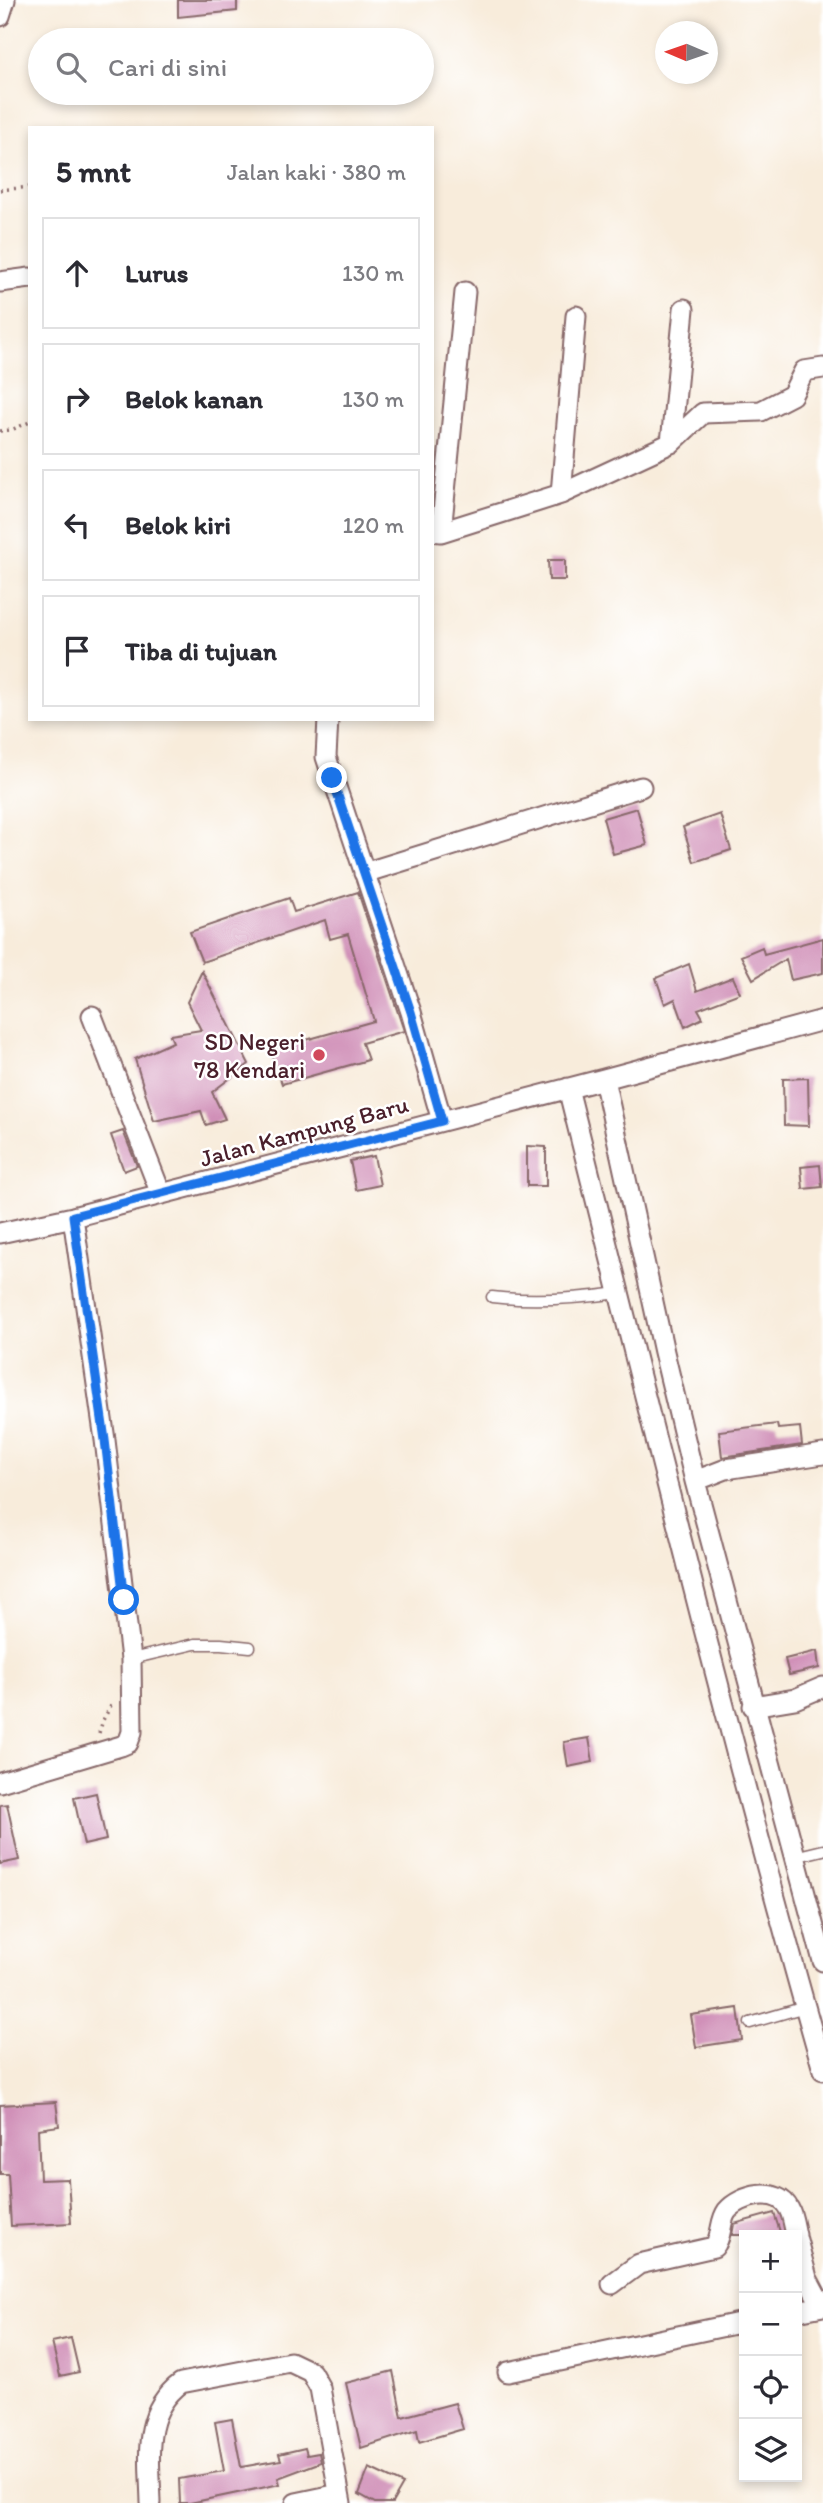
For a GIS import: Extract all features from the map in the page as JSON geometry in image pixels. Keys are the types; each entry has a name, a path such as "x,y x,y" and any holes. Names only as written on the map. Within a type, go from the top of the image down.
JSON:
{"street":[{"path":"0,16 5,0"},
{"path":"0,282 28,278"},
{"path":"465,292 437,531 561,494 671,443 703,413 761,411 792,395 804,371 823,368"},
{"path":"671,443 684,309"},
{"path":"561,494 576,316"},
{"path":"328,721 326,757 411,1012 442,1121"},
{"path":"364,873 641,787"},
{"path":"92,1016 161,1194"},
{"name":"Jalan Kampung Baru","path":"0,1233 161,1194 823,1020"},
{"path":"604,1079 695,1481 823,1961"},
{"path":"568,1088 704,1630 823,2070"},
{"path":"0,1782 128,1743 132,1732 131,1659 105,1440 73,1216"},
{"path":"695,1481 726,1469 823,1454"},
{"path":"753,1706 795,1699 823,1687"},
{"path":"612,2284 639,2264 714,2247 721,2236 729,2208 755,2195 773,2196 786,2205 790,2209 794,2230"},
{"path":"802,2260 822,2306 802,2310"},
{"path":"509,2372 739,2323"},
{"path":"151,2503 151,2438 155,2416 167,2393 181,2383 290,2362 311,2372 320,2388 340,2499 296,2503"}],"lane":[{"path":"492,1297 574,1300 619,1293"},
{"path":"131,1659 195,1644 250,1647"},
{"path":"794,1857 823,1850"},
{"path":"750,2022 805,2007"}],"path":[{"path":"0,190 28,187"},
{"path":"0,431 11,430 28,423"},
{"path":"90,1754 110,1706 131,1684"}],"building":[{"path":"178,0 237,0 237,11 178,17"},
{"path":"548,560 565,560 565,580 549,580"},
{"path":"637,808 647,845 613,854 603,818"},
{"path":"720,814 731,850 694,862 683,827"},
{"path":"358,892 404,1031 362,1043 368,1060 282,1084 270,1050 374,1021 348,934 330,939 325,920 202,962 190,932 289,898 294,912"},
{"path":"823,938 823,973 791,980 786,959 753,979 741,956 762,947 764,954"},
{"path":"689,964 697,991 733,977 740,993 698,1009 703,1018 685,1027 675,999 665,1004 656,978"},
{"path":"202,971 249,1064 212,1092 225,1119 206,1125 201,1111 154,1121 135,1059 173,1042 170,1035 201,1030 187,1002"},
{"path":"808,1078 809,1126 784,1125 783,1079"},
{"path":"123,1131 137,1166 124,1171 111,1135"},
{"path":"527,1146 546,1147 546,1186 527,1186"},
{"path":"374,1156 380,1185 356,1190 350,1161"},
{"path":"820,1165 822,1187 803,1189 801,1167"},
{"path":"777,1424 778,1429 800,1427 802,1445 722,1457 719,1431"},
{"path":"817,1651 819,1668 789,1675 785,1659"},
{"path":"589,1738 593,1762 568,1767 564,1742"},
{"path":"96,1793 106,1840 84,1845 74,1798"},
{"path":"7,1804 19,1860 0,1864 0,1805"},
{"path":"738,2008 742,2040 696,2047 691,2015"},
{"path":"56,2102 59,2126 38,2129 40,2180 68,2179 71,2223 11,2226 8,2174 0,2174 0,2105"},
{"path":"774,2213 779,2230 739,2230 739,2235 732,2235 734,2224"},
{"path":"71,2338 79,2372 60,2376 52,2342"},
{"path":"393,2371 402,2417 455,2403 463,2429 419,2442 417,2430 361,2448 346,2383"},
{"path":"232,2419 241,2467 281,2460 279,2454 305,2448 307,2455 319,2453 321,2462 278,2478 280,2484 180,2503 179,2479 224,2471 215,2422"},
{"path":"369,2468 403,2484 392,2503 375,2503 359,2494"}],"place":[{"name":"SD Negeri 78 Kendari","path":"319,1055"}],"route":[{"path":"124,1600 105,1440 73,1216 442,1121 411,1012 332,778"}]}
